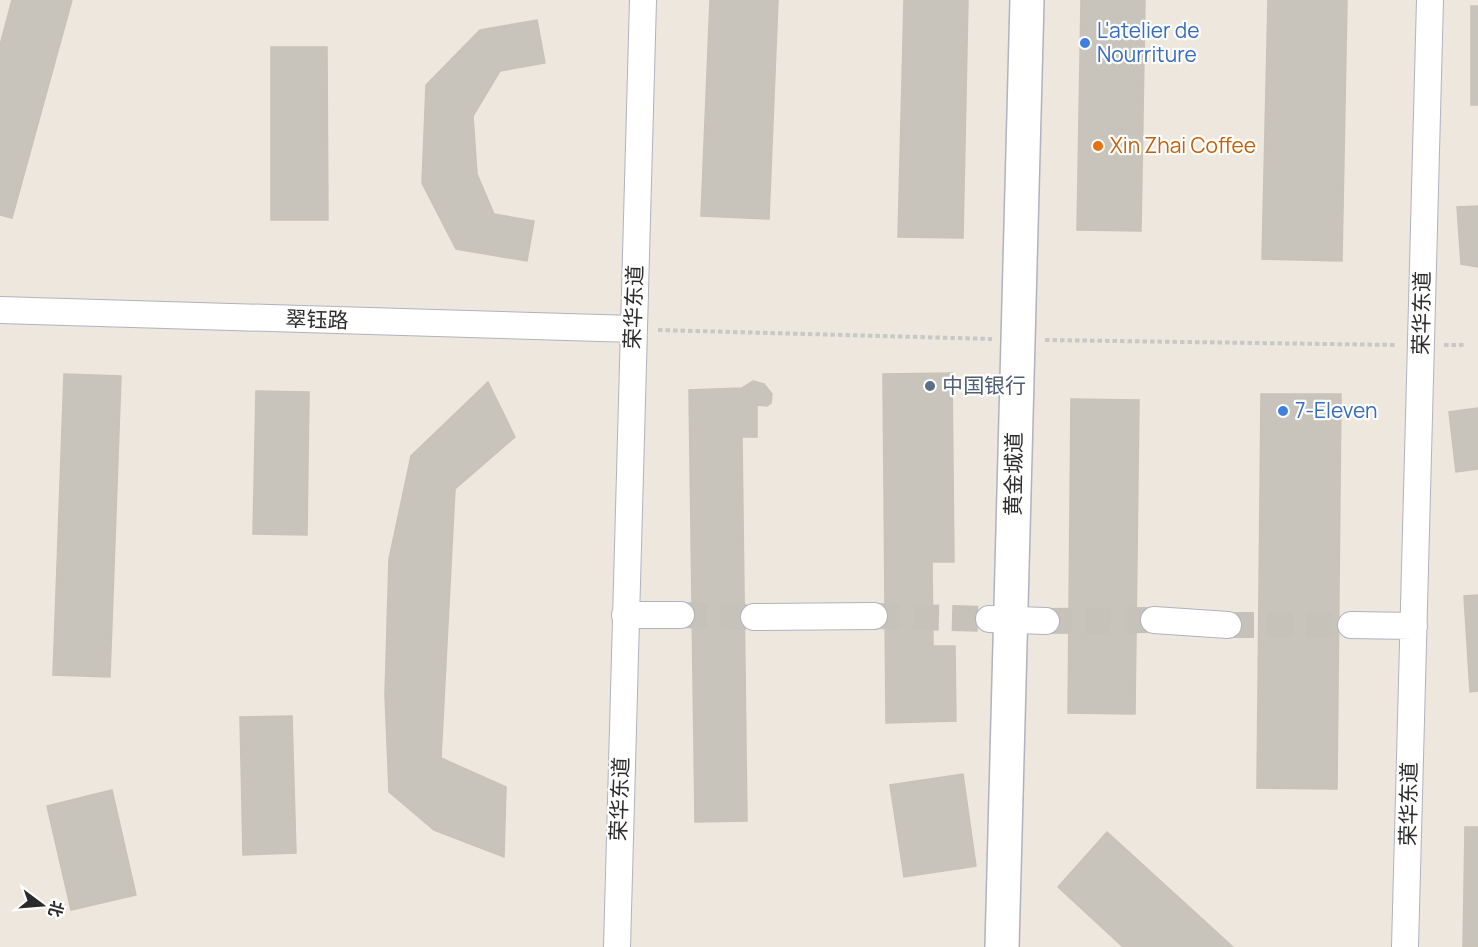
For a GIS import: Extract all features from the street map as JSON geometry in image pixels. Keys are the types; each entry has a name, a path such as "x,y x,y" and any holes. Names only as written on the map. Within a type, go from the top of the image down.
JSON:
{"street":[{"name":"荣华东道","path":"616,947 643,0"},
{"name":"黄金城道","path":"1002,947 1000,620 1027,0"},
{"name":"荣华东道","path":"1406,947 1430,0"},
{"name":"翠钰路","path":"0,310 634,329"},
{"path":"626,615 681,615"},
{"path":"754,616 874,616"},
{"path":"1000,620 1046,621"},
{"path":"1154,620 1228,625"},
{"path":"1351,625 1414,626"}],"building":[{"path":"12,0 72,0 12,218 0,215 0,45"},
{"path":"710,0 778,0 769,219 701,216"},
{"path":"904,0 968,0 963,238 898,237"},
{"path":"1081,0 1145,0 1141,231 1077,230"},
{"path":"1268,0 1347,0 1342,261 1262,259"},
{"path":"1471,6 1478,6 1478,105 1471,105"},
{"path":"537,20 545,63 500,71 473,116 477,174 494,214 534,221 527,261 456,249 422,183 426,85 480,30"},
{"path":"271,47 327,47 328,220 271,220"},
{"path":"1478,206 1478,267 1461,264 1457,207"},
{"path":"952,373 954,562 932,562 933,646 955,646 956,721 886,723 883,374"},
{"path":"64,374 121,376 110,677 53,675"},
{"path":"753,381 764,384 772,394 771,403 767,406 757,405 757,437 742,437 747,821 695,822 689,390 742,388"},
{"path":"488,382 515,437 455,489 441,758 506,787 504,857 434,830 389,792 385,695 389,559 411,456"},
{"path":"256,391 309,392 307,535 253,534"},
{"path":"1261,394 1341,394 1337,789 1257,788"},
{"path":"1071,399 1139,400 1135,714 1068,713"},
{"path":"1478,408 1478,469 1456,472 1449,412"},
{"path":"1478,595 1478,691 1470,692 1464,596"},
{"path":"292,716 296,853 243,855 240,717"},
{"path":"963,774 976,866 904,877 890,785"},
{"path":"112,790 136,895 71,910 47,806"},
{"path":"1465,827 1478,827 1478,947 1463,947"},
{"path":"1107,832 1233,947 1123,947 1058,887"}],"tunnel":[{"path":"681,615 754,617"},
{"path":"874,616 989,619"},
{"path":"1046,621 1154,620"},
{"path":"1228,625 1351,625"}],"place":[{"name":"L'atelier de Nourriture","path":"1085,43"},
{"name":"Xin Zhai Coffee","path":"1098,146"},
{"name":"中国银行","path":"930,386"},
{"name":"7-Eleven","path":"1283,411"}]}
